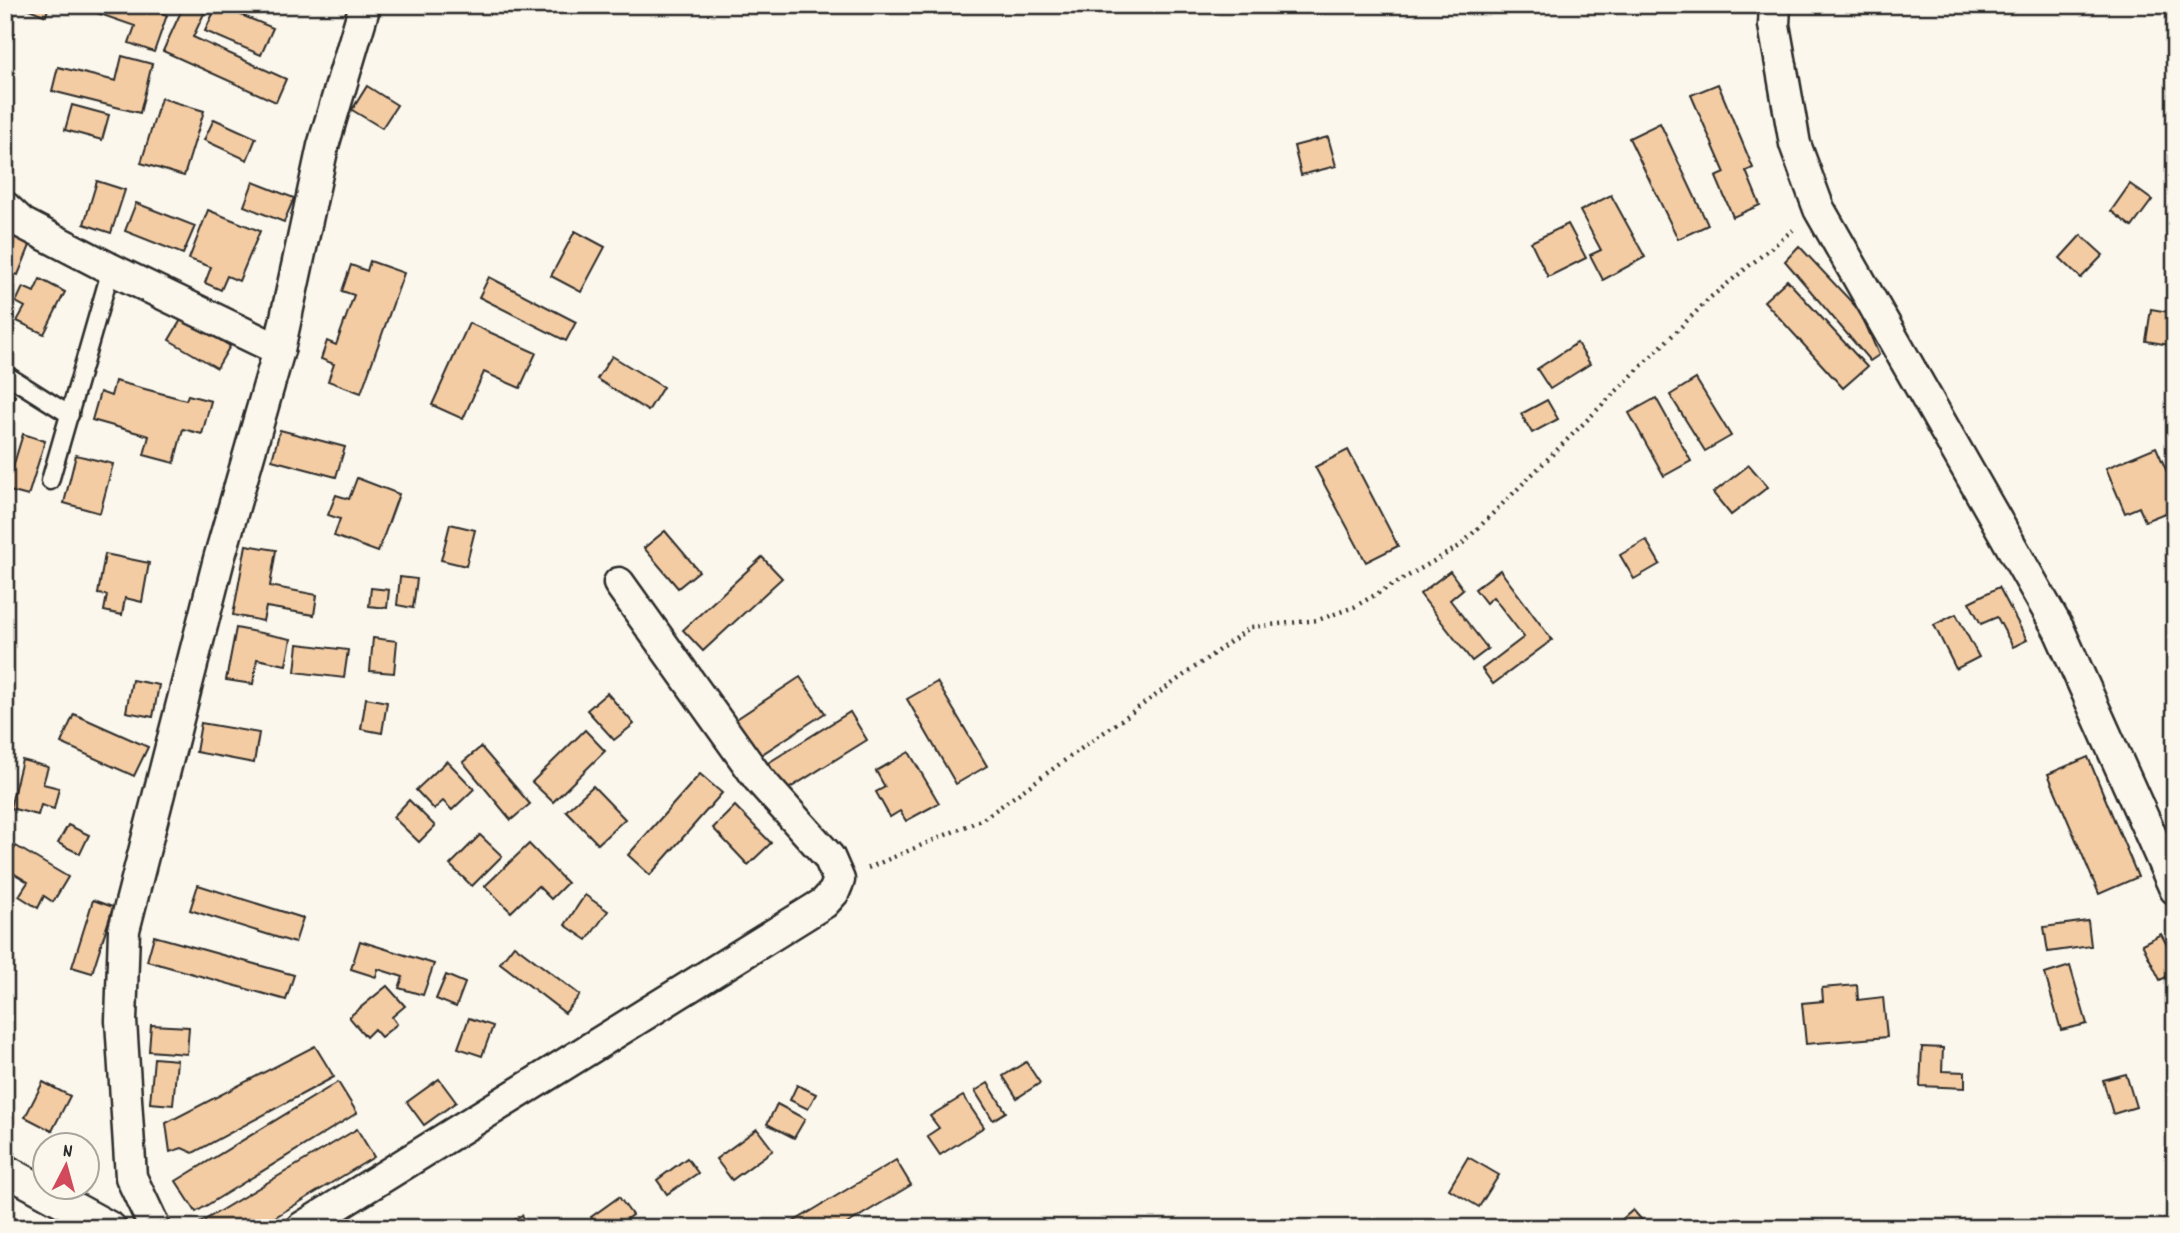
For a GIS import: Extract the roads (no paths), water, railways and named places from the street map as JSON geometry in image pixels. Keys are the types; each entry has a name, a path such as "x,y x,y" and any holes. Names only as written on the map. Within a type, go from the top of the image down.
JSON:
{"street":[{"path":"155,1228 131,1177 121,1021 124,930 215,572 279,349 323,146 365,5"},
{"path":"1775,5 1774,25 1795,144 1819,209 2059,630 2175,889"},
{"path":"5,207 22,223 111,269 279,349"},
{"path":"301,1228 824,903 834,892 839,880 829,857 758,778 619,583"},
{"path":"5,1170 111,1228"}],"lane":[{"path":"51,481 111,269"},
{"path":"5,374 69,415"}]}
